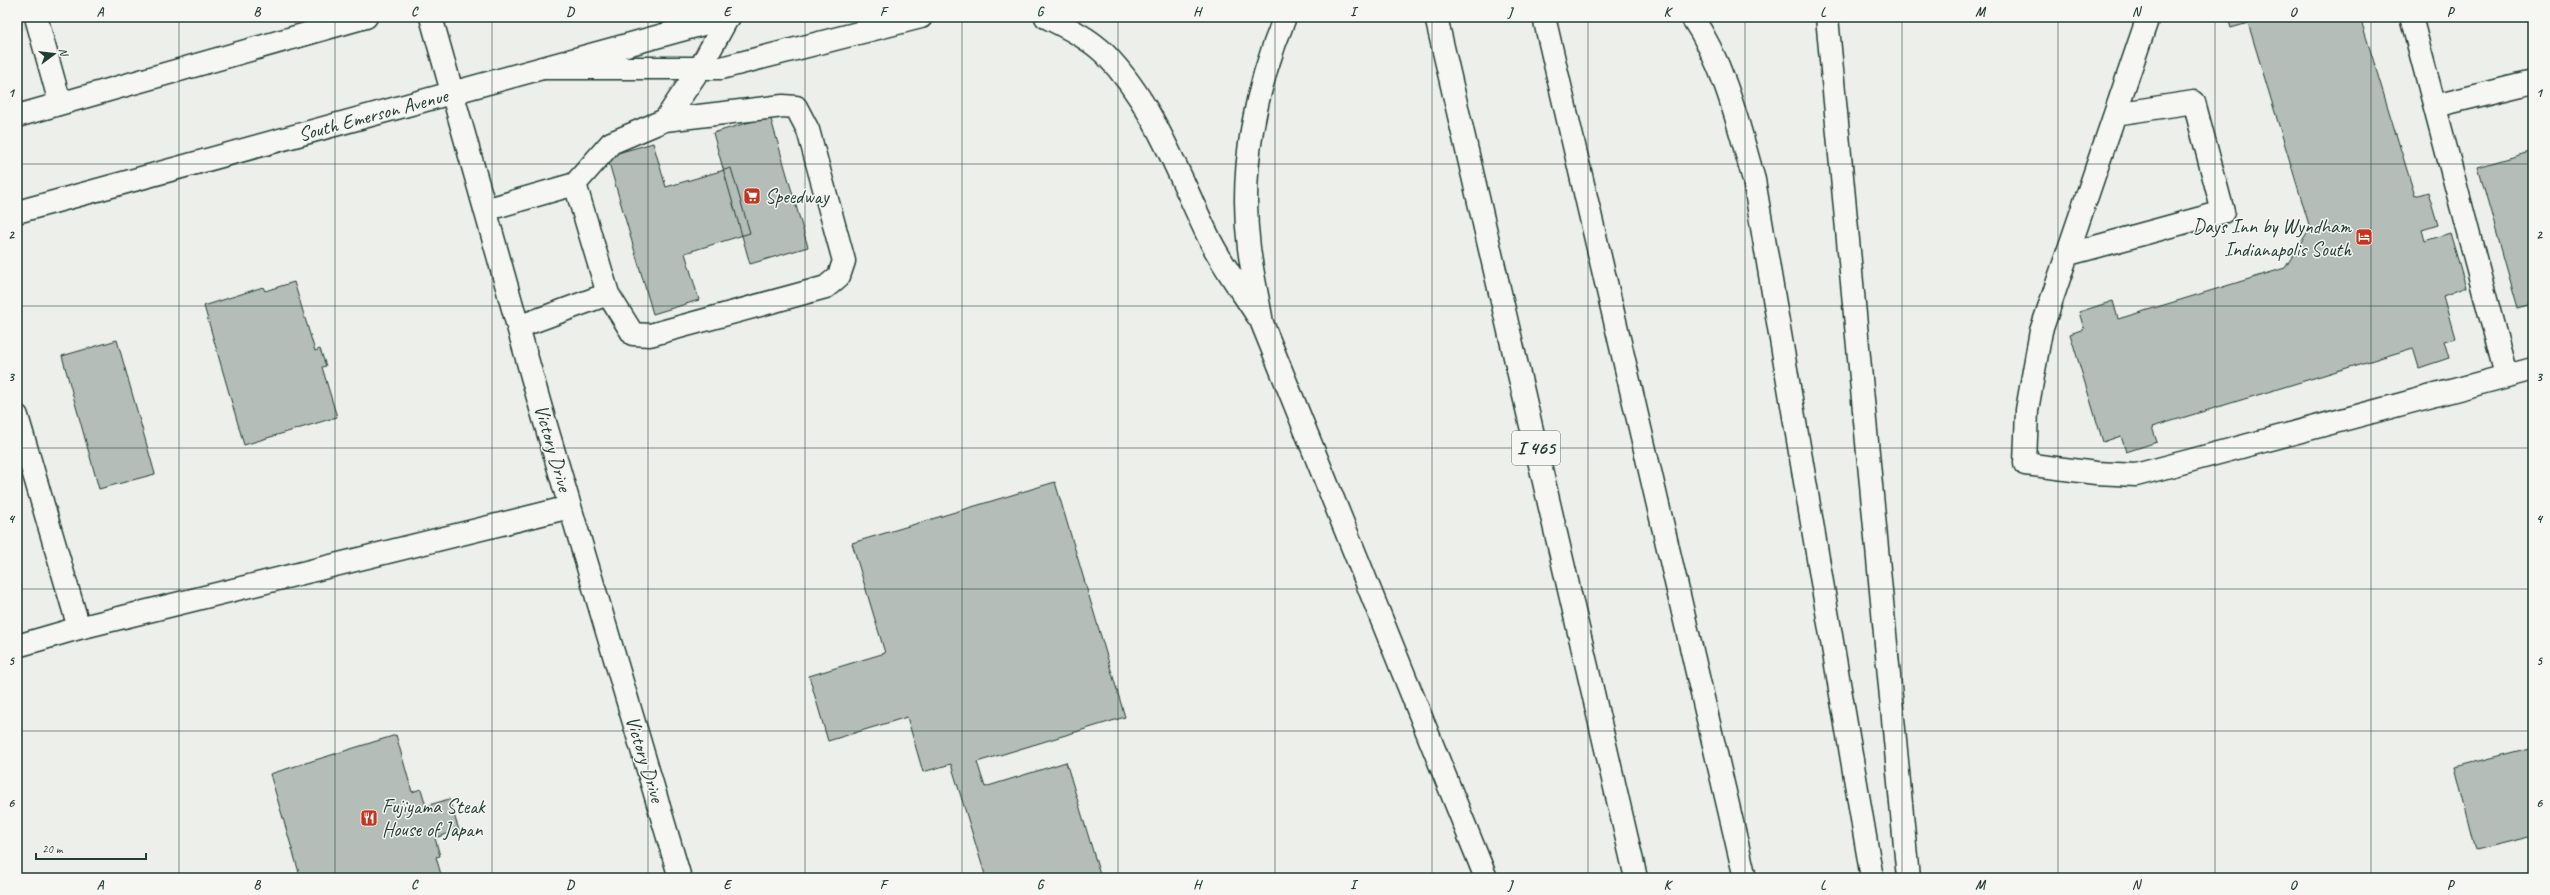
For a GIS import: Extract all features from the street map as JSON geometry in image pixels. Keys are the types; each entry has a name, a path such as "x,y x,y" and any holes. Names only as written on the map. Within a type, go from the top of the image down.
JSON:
{"main road":[{"path":"36,17 60,103"},
{"path":"17,116 366,17"},
{"name":"Victory Drive","path":"431,17 570,507 680,878"},
{"path":"665,120 700,68 728,17"},
{"name":"South Emerson Avenue","path":"17,212 452,94 728,17"},
{"path":"542,68 721,68 921,17"},
{"path":"1046,17 1076,32 1104,52 1131,82 1149,114 1211,242 1262,323 1486,878"},
{"path":"1262,323 1249,248 1247,179 1255,111 1273,46 1285,17"},
{"name":"I 465","path":"1436,17 1636,878"},
{"path":"1544,17 1745,878"},
{"path":"1692,17 1709,41 1733,104 1754,180 1872,878"},
{"path":"1827,17 1908,878"},
{"path":"2148,17 2069,254 2041,331 2027,410 2026,464 2096,473 2136,475 2533,369"},
{"path":"2411,17 2506,375"},
{"path":"2435,106 2533,82"},
{"path":"2069,254 2223,212 2194,102 2115,114"},
{"path":"485,210 575,184 611,143 665,120 783,106 796,107 808,130 844,261 839,276 826,287 650,335 633,334 608,294 575,184"},
{"path":"518,327 608,294"},
{"path":"17,416 79,628"},
{"path":"17,646 79,628 570,507"}],"shaded area":[{"path":"17,17 64,17 17,32"}],"building":[{"name":"Days Inn by Wyndham Indianapolis South","path":"2228,17 2360,17 2415,196 2428,192 2438,225 2422,230 2425,241 2450,233 2466,287 2443,296 2455,338 2444,341 2449,358 2419,368 2413,348 2152,427 2157,442 2126,452 2121,436 2103,442 2070,334 2084,329 2079,312 2113,301 2118,319 2285,268 2310,228 2248,23 2231,28"},
{"path":"770,116 808,247 750,264 713,133"},
{"path":"653,143 666,187 731,168 750,233 685,253 699,300 653,314 607,156"},
{"path":"2533,151 2533,304 2518,308 2478,167"},
{"path":"294,282 315,351 320,349 326,366 322,367 337,417 244,445 204,306 263,287 265,291"},
{"path":"117,340 155,474 99,489 62,356"},
{"path":"1055,482 1125,717 977,762 985,787 1066,762 1101,878 986,878 951,764 923,772 907,717 828,741 809,676 885,653 852,543"},
{"name":"Fujiyama Steak House of Japan","path":"396,735 412,792 421,789 426,806 449,799 459,830 435,838 440,856 436,857 442,878 293,878 300,876 270,774"},
{"path":"2533,747 2533,836 2476,850 2455,767"}],"place":[{"name":"Speedway","path":"752,196"},
{"name":"Days Inn by Wyndham Indianapolis South","path":"2364,237"},
{"name":"Fujiyama Steak House of Japan","path":"369,818"}]}
